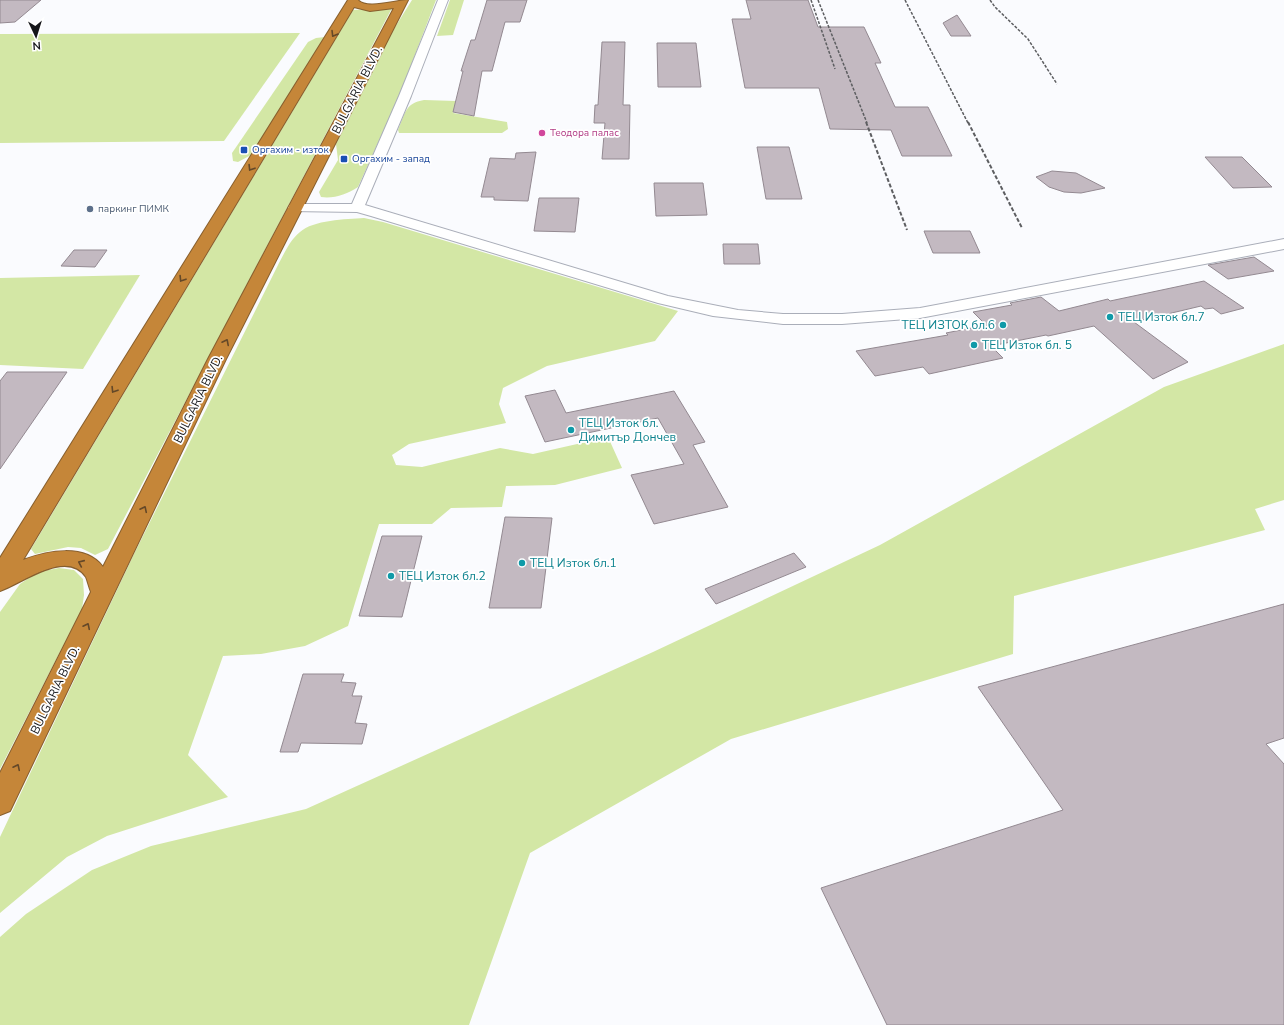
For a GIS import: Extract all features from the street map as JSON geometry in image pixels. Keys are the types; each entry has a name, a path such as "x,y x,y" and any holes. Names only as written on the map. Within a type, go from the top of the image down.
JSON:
{"highway":[{"path":"0,578 353,1 359,6 375,7 393,5 403,1"},
{"name":"BULGARIA BLVD.","path":"0,802 217,359 403,1"},
{"path":"0,582 15,572 35,563 56,559 75,560 90,567 96,575 103,592"}],"street":[{"path":"357,208 405,96 442,0"},
{"path":"295,208 357,208 376,212 665,300 725,313 763,318 803,320 867,318 920,313 1284,244"}],"green space":[{"path":"412,0 436,0 400,94 358,187 340,195 321,197 319,192 338,160 336,144 392,32"},
{"path":"450,0 464,0 453,35 437,36"},
{"path":"392,8 108,549 95,555 81,548 68,547 35,554 31,549 353,10"},
{"path":"300,33 224,141 0,143 0,34"},
{"path":"325,37 251,155 238,162 233,161 232,153 308,42 316,38"},
{"path":"418,101 456,101 453,113 507,122 508,129 502,133 399,133 398,130 406,110"},
{"path":"364,218 383,222 678,311 655,341 547,366 503,388 499,404 506,423 409,444 392,455 396,465 422,467 500,448 533,454 608,437 622,468 555,485 506,486 502,507 451,508 432,524 379,524 348,626 305,646 261,654 223,656 188,755 228,797 107,836 67,857 0,913 0,837 134,554 279,263 293,239 306,228 330,221"},
{"path":"140,275 83,369 0,365 0,278"},
{"path":"1284,344 1284,500 1255,509 1265,530 1014,596 1013,654 731,739 530,853 469,1025 0,1025 0,937 26,914 92,870 151,846 306,809 653,652 880,545 1164,387"},
{"path":"59,568 74,570 83,579 84,595 82,609 0,769 0,612 20,584 38,572"}],"building":[{"path":"0,0 41,0 15,22 0,23"},
{"path":"487,0 527,0 520,22 505,22 492,71 482,71 474,116 453,112 463,71 461,71 471,40 475,40"},
{"path":"746,0 808,0 818,27 864,27 881,63 875,63 895,107 928,107 952,156 902,156 891,130 830,129 819,88 745,88 732,19 751,19"},
{"path":"957,15 971,36 951,36 943,23"},
{"path":"602,42 625,42 623,105 630,105 629,159 602,159 605,123 594,123 595,105 598,105"},
{"path":"657,43 696,43 701,87 658,87"},
{"path":"757,147 789,147 802,199 766,199"},
{"path":"536,152 528,201 494,200 494,197 481,197 490,158 515,159 516,153"},
{"path":"1205,157 1242,157 1272,187 1233,188"},
{"path":"1052,171 1076,173 1105,188 1081,193 1064,192 1049,187 1036,177"},
{"path":"654,183 703,183 707,215 656,216"},
{"path":"539,198 579,198 575,232 534,231"},
{"path":"924,231 970,231 980,253 933,253"},
{"path":"723,244 758,244 760,264 724,264"},
{"path":"74,250 107,250 95,267 61,266"},
{"path":"1254,257 1274,271 1228,279 1208,265"},
{"path":"1204,281 1244,308 1221,314 1213,308 1205,309 1201,306 1134,322 1188,362 1153,379 1094,326 991,346 1003,358 929,374 923,367 875,376 856,351 948,335 946,333 986,325 973,312 1012,305 1010,303 1041,297 1059,311 1108,299 1110,301"},
{"path":"7,372 67,372 0,469 0,381"},
{"path":"555,390 566,413 674,391 705,442 693,445 728,507 654,524 631,475 684,464 658,418 545,442 525,396"},
{"name":"ТЕЦ Изток бл.1","path":"505,517 552,518 541,608 489,608"},
{"name":"ТЕЦ Изток бл.2","path":"382,536 422,536 402,617 359,616"},
{"path":"794,553 806,567 716,604 705,589"},
{"path":"1284,604 1284,738 1266,744 1284,764 1284,1025 887,1025 821,888 1063,810 978,687"},
{"path":"303,674 344,674 341,682 356,683 352,696 362,696 355,723 367,724 362,744 301,743 298,752 280,752"}],"railway":[{"path":"811,0 835,69"},
{"path":"818,0 867,123"},
{"path":"905,0 968,123"},
{"path":"990,0 995,7 1028,39 1057,84"},
{"path":"866,122 907,230"},
{"path":"968,122 1022,228"}],"place":[{"name":"Теодора палас","path":"542,133"},
{"name":"Оргахим - изток","path":"244,150"},
{"name":"Оргахим - запад","path":"344,159"},
{"name":"паркинг ПИМК","path":"90,209"},
{"name":"ТЕЦ Изток бл.7","path":"1110,317"},
{"name":"ТЕЦ ИЗТОК бл.6","path":"1003,325"},
{"name":"ТЕЦ Изток бл. 5","path":"974,345"},
{"name":"ТЕЦ Изток бл. Димитър Дончев","path":"571,430"},
{"name":"ТЕЦ Изток бл.1","path":"522,563"},
{"name":"ТЕЦ Изток бл.2","path":"391,576"}]}
